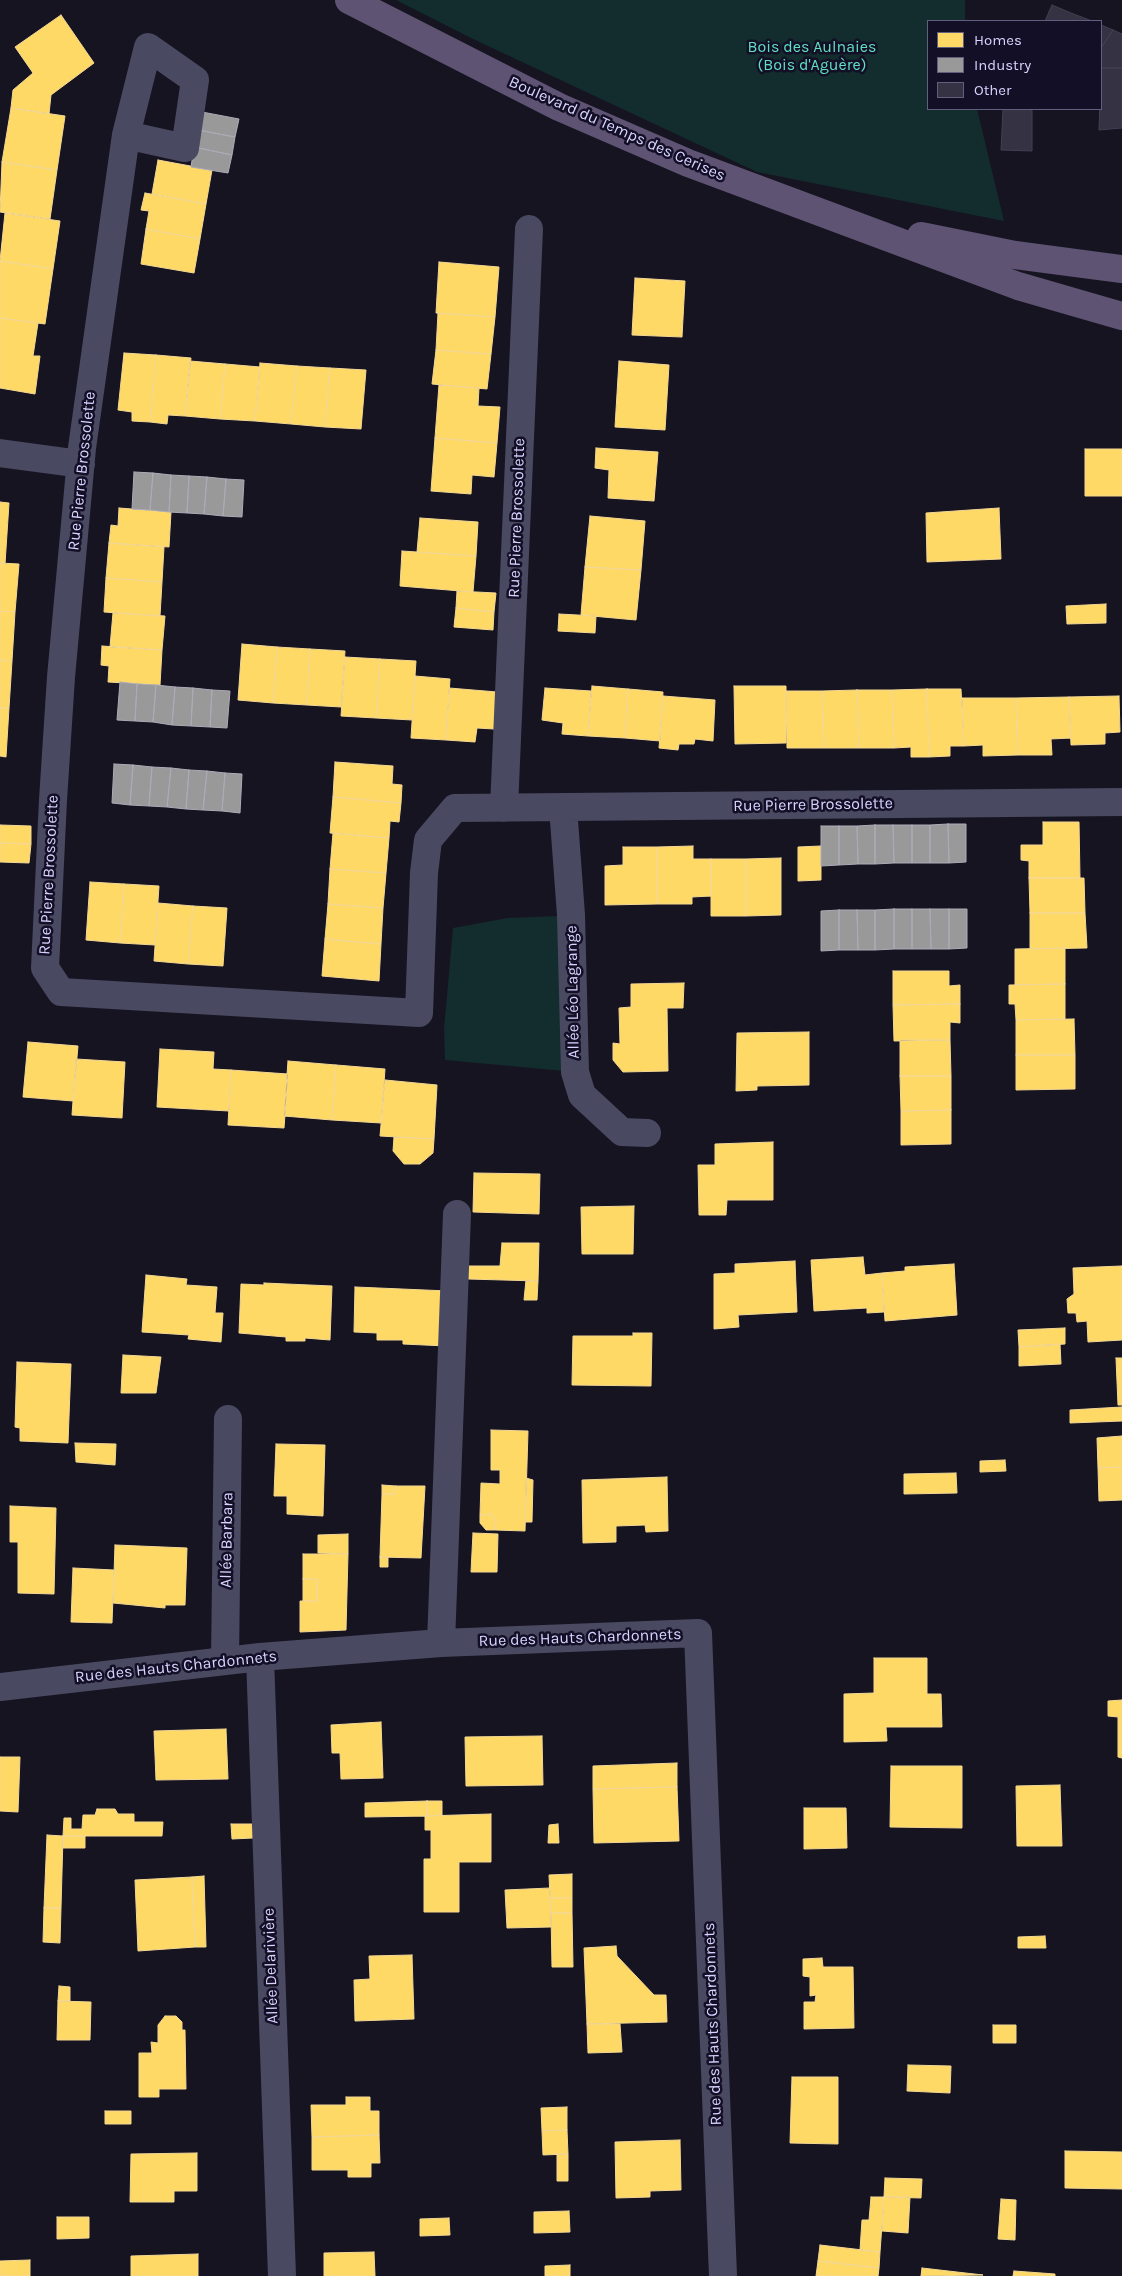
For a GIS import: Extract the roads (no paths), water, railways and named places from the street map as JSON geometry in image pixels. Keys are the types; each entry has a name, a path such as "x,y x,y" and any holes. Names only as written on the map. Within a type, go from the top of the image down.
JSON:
{"main road":[{"name":"Boulevard du Temps des Cerises","path":"348,0 559,107 688,163 771,196 838,218 1018,286 1122,316"},
{"name":"Boulevard du Temps des Cerises","path":"838,218 1016,255 1122,269"}],"street":[{"name":"Rue Pierre Brossolette","path":"126,135 81,464 60,694 45,968 61,992 419,1014 424,872 428,840 455,808 1122,802"},
{"name":"Rue Pierre Brossolette","path":"504,808 529,229"},
{"path":"0,453 81,464"},
{"name":"Allée Léo Lagrange","path":"562,808 571,915 575,1072 582,1095 622,1132 648,1133"},
{"path":"441,1643 457,1214"},
{"name":"Allée Barbara","path":"225,1660 228,1419"},
{"name":"Rue des Hauts Chardonnets","path":"0,1687 260,1656 441,1643 698,1633 723,2276"},
{"name":"Allée Delarivière","path":"260,1656 282,2276"}],"park label":[{"name":"Bois des Aulnaies (Bois d'Aguère)","path":"812,56"}]}
